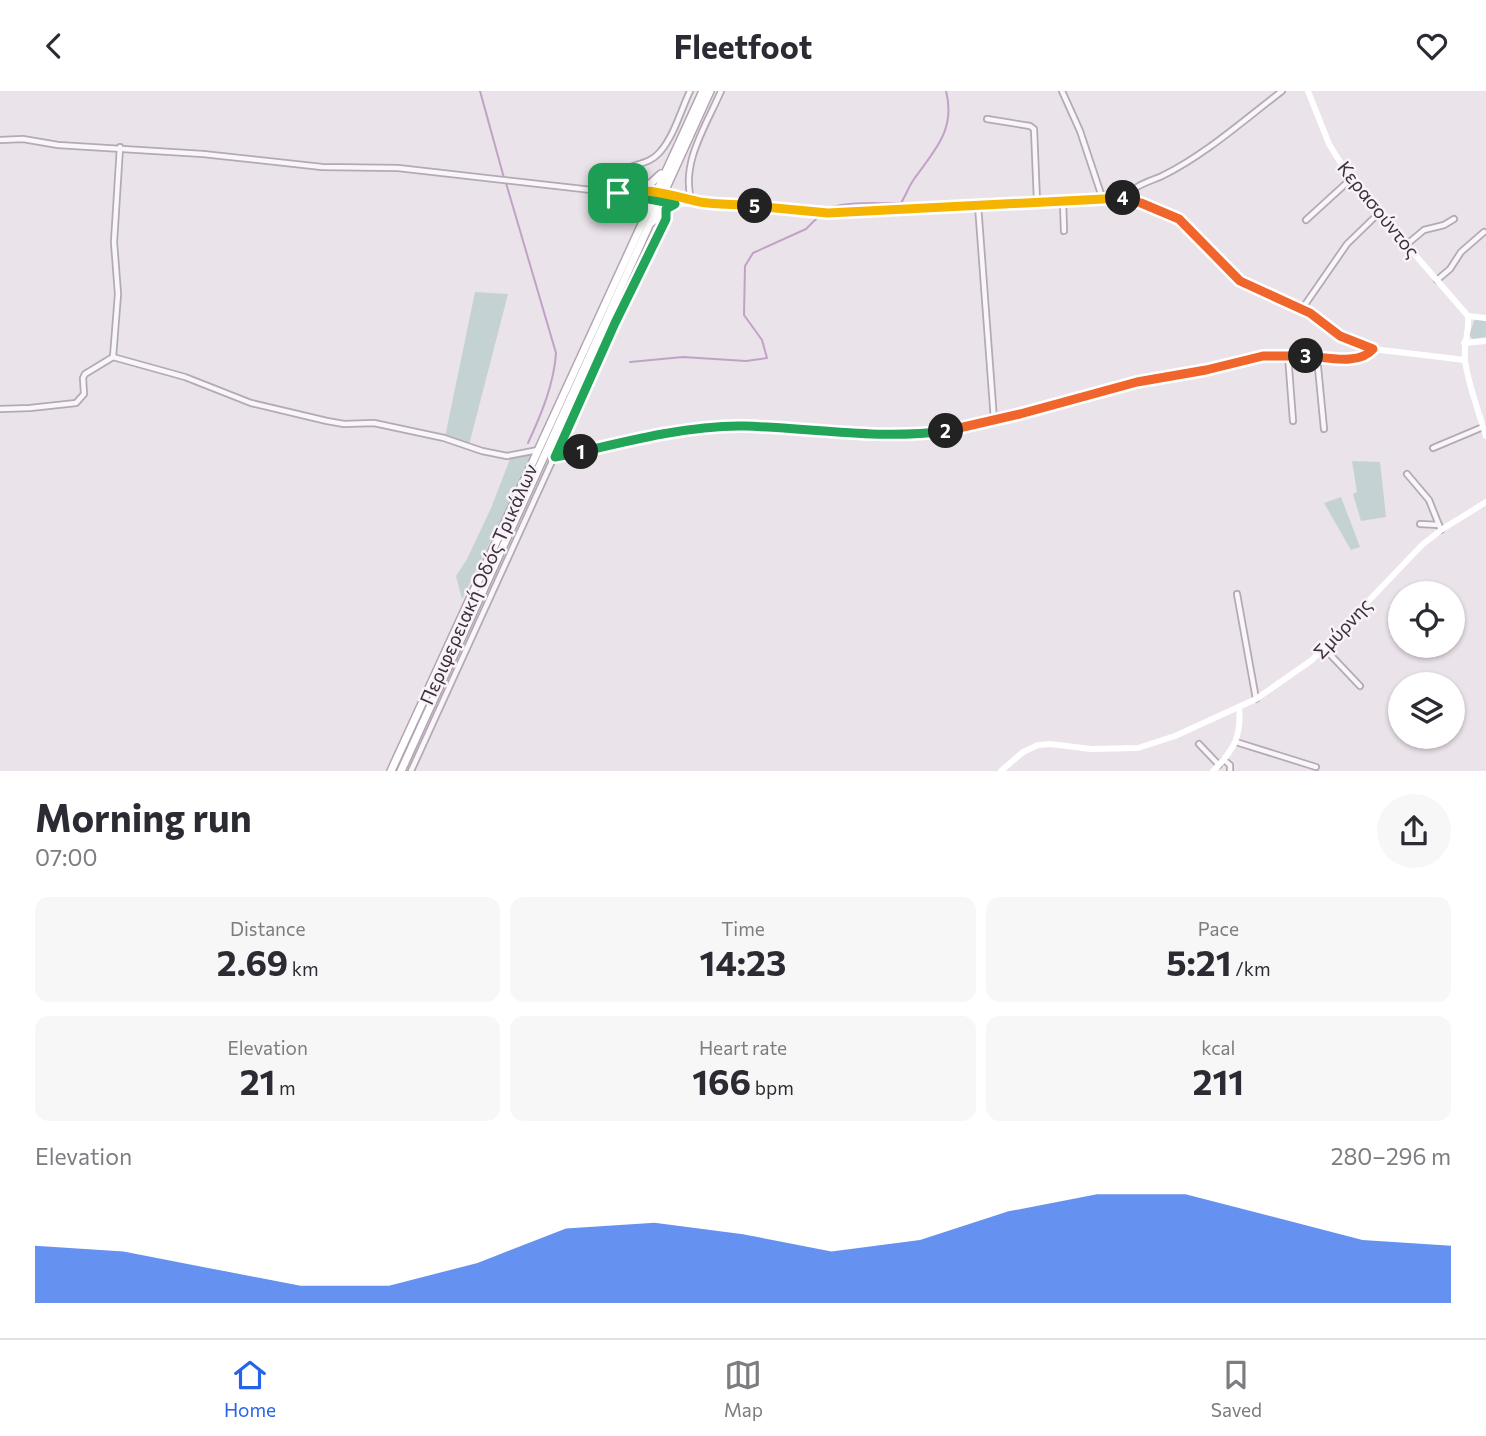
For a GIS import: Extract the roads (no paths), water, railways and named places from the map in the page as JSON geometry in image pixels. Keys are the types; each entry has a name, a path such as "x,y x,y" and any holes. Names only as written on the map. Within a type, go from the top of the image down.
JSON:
{"main road":[{"name":"Περιφερειακή Οδός Τρικάλων","path":"391,771 652,197 703,91"},
{"name":"Περιφερειακή Οδός Τρικάλων","path":"401,771 710,91"},
{"path":"635,191 649,185 665,172"},
{"path":"650,225 675,204"}],"street":[{"path":"615,193 616,179 623,169 651,159 663,148 690,91"},
{"path":"691,199 688,182 690,166 721,91"},
{"path":"1062,91 1080,131 1103,197"},
{"path":"1126,198 1135,188 1170,172 1190,159 1282,91"},
{"name":"Κερασούντος","path":"1308,91 1333,152 1406,245 1468,316"},
{"path":"988,119 1034,129 1037,202"},
{"path":"0,140 23,139 58,145 120,147 322,167 398,168 652,197 664,194 699,202"},
{"path":"113,358 118,294 114,242 120,147"},
{"path":"1307,220 1352,178"},
{"path":"615,193 635,191 660,202 675,204 699,202 814,213 1103,197 1126,198 1179,219 1240,281 1302,309 1340,336 1373,349 1465,360"},
{"path":"1063,201 1064,231"},
{"path":"978,205 995,421"},
{"path":"411,771 615,323 666,219 666,209"},
{"path":"1302,309 1342,250 1380,212"},
{"path":"1406,245 1424,230 1444,225 1454,219"},
{"path":"1437,280 1452,266 1459,254 1484,232"},
{"path":"1486,318 1468,316 1464,343 1465,360 1486,436"},
{"path":"1464,343 1486,341"},
{"path":"555,457 646,438 722,427 744,426 893,436 949,430 995,421 1137,382 1206,370 1263,356 1353,358 1369,354 1373,349"},
{"path":"1288,355 1293,421"},
{"path":"1317,357 1324,429"},
{"path":"0,409 76,403 84,394 85,373 113,358 180,375 251,403 327,421 344,424 374,423 444,438 507,456 538,450"},
{"path":"1433,448 1483,427"},
{"path":"1407,474 1429,500 1440,527"},
{"name":"Σμύρνης","path":"1001,771 1023,752 1038,745 1124,749 1149,745 1183,733 1256,699 1299,671 1324,648 1440,527 1486,502"},
{"path":"1420,524 1440,527"},
{"path":"1237,594 1256,699"},
{"path":"1324,648 1360,686"},
{"path":"1213,771 1236,742 1239,707"},
{"path":"1236,742 1317,767"},
{"path":"1199,744 1221,763 1230,765 1230,771"}],"waterway":[{"path":"480,91 504,178"},
{"path":"823,211 839,205 901,203 942,138 948,117 946,91"},
{"path":"506,183 556,353 550,388 528,443"},
{"path":"630,362 683,357 746,361 767,358 762,340 744,315 745,266 753,253 806,229 820,215"}]}
